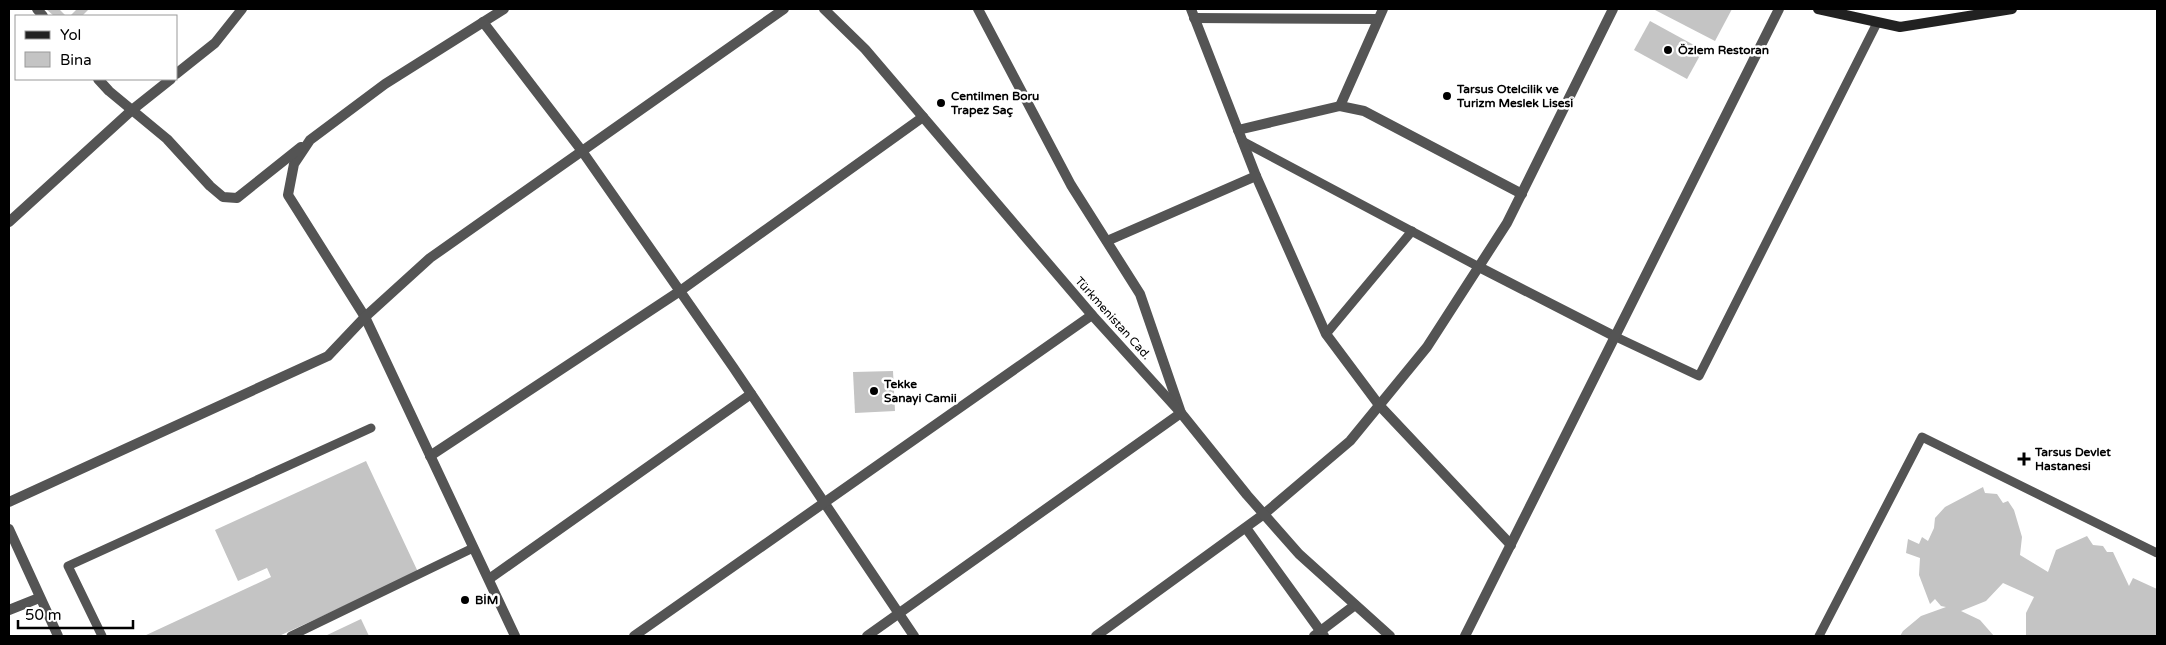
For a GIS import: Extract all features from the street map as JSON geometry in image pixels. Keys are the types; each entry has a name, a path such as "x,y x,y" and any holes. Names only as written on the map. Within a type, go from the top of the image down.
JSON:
{"main road":[{"path":"1818,9 1900,27 2012,9"}],"street":[{"path":"178,72 215,43 242,9"},
{"path":"99,80 109,91 167,139 210,186 224,197 237,198 385,84 504,9"},
{"path":"9,502 328,356 364,317 430,258 784,9"},
{"name":"Türkmenistan Cad.","path":"824,9 865,49 1092,316 1181,413 1299,554 1390,636"},
{"path":"867,636 1181,413 1140,294 1071,185 978,9"},
{"path":"1340,106 1383,9"},
{"path":"1096,636 1246,528 1350,441 1426,348 1507,223 1611,9"},
{"path":"1465,636 1779,9"},
{"path":"1378,19 1193,13 1256,176 1326,334 1379,405 1511,545"},
{"path":"483,22 582,151 751,394 914,636"},
{"path":"9,222 132,110 170,80"},
{"path":"1238,130 1340,106 1364,111 1522,194"},
{"path":"430,456 680,291 923,117"},
{"path":"310,140 294,164 288,195 364,317 516,636"},
{"path":"1107,241 1256,176"},
{"path":"1479,267 1614,336"},
{"path":"634,636 1092,316"},
{"path":"488,579 751,394"},
{"path":"1246,528 1319,635 1355,605"},
{"path":"9,529 58,636"},
{"path":"9,610 39,598"}],"lane":[{"path":"1614,336 1699,376 1877,23"},
{"path":"1242,141 1479,267"},
{"path":"1326,334 1412,231"},
{"path":"102,636 68,566 371,428"},
{"path":"1819,636 1922,437 2157,553"},
{"path":"291,636 473,548"}],"building":[{"path":"46,9 59,9 65,15 53,15"},
{"path":"77,9 89,9 83,15 71,15"},
{"path":"1656,9 1732,9 1715,41"},
{"path":"1650,21 1703,50 1687,79 1634,50"},
{"name":"Tekke Sanayi Camii","path":"893,371 895,411 855,413 853,372"},
{"path":"366,461 418,572 279,636 144,636 271,577 267,568 238,581 215,530"},
{"path":"1983,487 1985,493 1997,494 2003,503 2008,501 2014,510 2022,537 2020,555 2048,572 2056,550 2087,536 2093,545 2103,546 2107,552 2113,552 2129,586 2133,578 2157,589 2157,636 2026,636 2026,613 2034,597 2003,583 1986,601 1961,611 1980,620 1994,636 1900,636 1903,631 1921,616 1946,607 1941,606 1935,599 1930,604 1919,575 1920,558 1906,553 1908,539 1919,544 1922,537 1928,541 1934,528 1935,518 1945,507"},
{"path":"361,619 369,636 325,636"}],"place":[{"name":"Özlem Restoran","path":"1668,50"},
{"name":"Tarsus Otelcilik ve Turizm Meslek Lisesi","path":"1447,96"},
{"name":"Centilmen Boru Trapez Saç","path":"941,103"},
{"name":"Tekke Sanayi Camii","path":"874,391"},
{"name":"Tarsus Devlet Hastanesi","path":"2024,459"},
{"name":"BİM","path":"465,600"}]}
